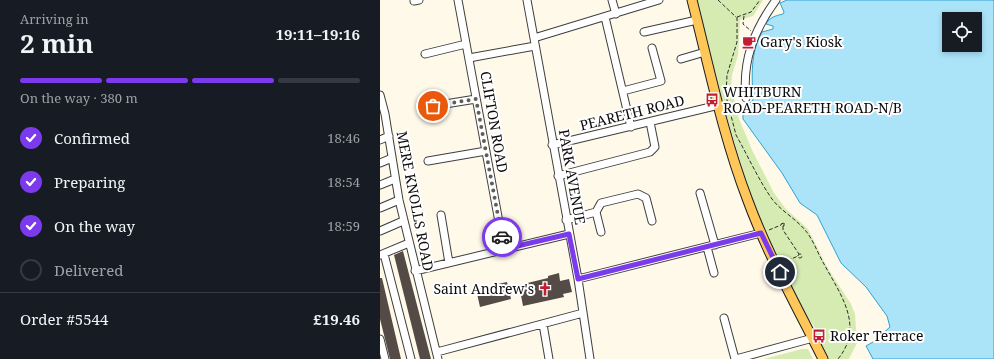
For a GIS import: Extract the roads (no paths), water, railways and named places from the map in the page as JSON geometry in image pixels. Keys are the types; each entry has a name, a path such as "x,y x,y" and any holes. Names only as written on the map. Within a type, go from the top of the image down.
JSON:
{"main road":[{"path":"692,0 735,164 763,232 823,359"}],"street":[{"name":"CLIFTON ROAD","path":"458,0 504,249"},
{"name":"PARK AVENUE","path":"527,0 552,145 578,279 590,359"},
{"path":"612,0 616,14"},
{"path":"534,38 659,0"},
{"path":"746,98 744,72 747,58 760,23 776,0"},
{"path":"605,17 631,127"},
{"path":"644,32 697,20"},
{"path":"425,54 466,44"},
{"path":"469,58 535,46"},
{"path":"622,92 661,81 652,48"},
{"path":"681,59 705,52"},
{"name":"MERE KNOLLS ROAD","path":"380,95 383,115 389,136 399,200 415,271 438,355"},
{"path":"433,106 476,99"},
{"name":"PEARETH ROAD","path":"552,145 719,105"},
{"path":"558,176 650,152 655,147 650,122"},
{"path":"380,140 389,136"},
{"path":"428,161 486,151"},
{"path":"380,163 392,158"},
{"path":"380,185 396,179"},
{"path":"700,193 715,245"},
{"path":"601,232 596,212 601,203 638,194 646,198 652,221"},
{"path":"380,208 399,200"},
{"path":"566,220 596,212"},
{"path":"441,215 448,263"},
{"path":"380,231 404,221"},
{"path":"578,279 763,232"},
{"path":"415,271 569,234"},
{"path":"409,243 382,254 411,359"},
{"path":"707,247 714,273"},
{"path":"438,355 543,324 583,314"},
{"path":"724,318 735,359 812,338"},
{"path":"543,324 549,359"},
{"path":"380,339 385,359"}],"water":[{"path":"787,0 994,0 994,359 873,359 866,346 873,342 890,327 887,316 866,287 841,263 817,215 800,203 782,173 743,119 743,109 753,100 753,65 755,48 758,40 762,32 773,29 773,26 766,24 769,20 783,14 784,12 780,3"}],"place":[{"name":"Gary's Kiosk","path":"749,42"},
{"name":"WHITBURN ROAD-PEARETH ROAD-N/B","path":"712,100"},
{"name":"Saint Andrew's","path":"545,289"},
{"name":"Roker Terrace","path":"819,336"}]}
